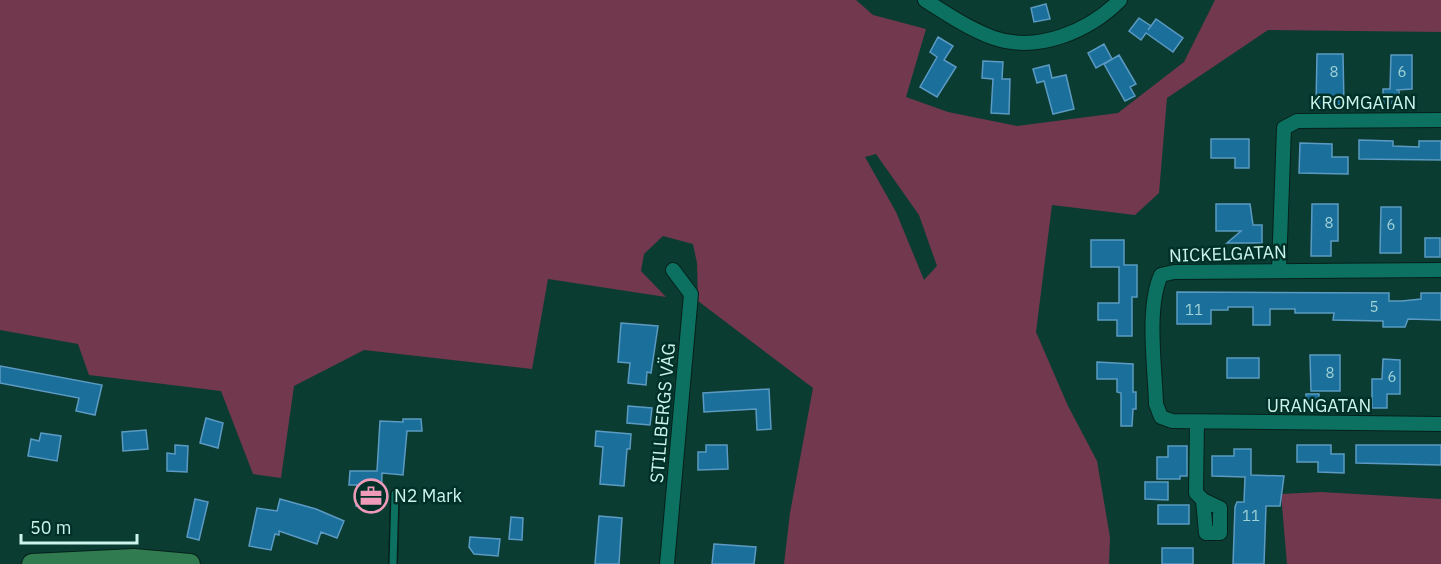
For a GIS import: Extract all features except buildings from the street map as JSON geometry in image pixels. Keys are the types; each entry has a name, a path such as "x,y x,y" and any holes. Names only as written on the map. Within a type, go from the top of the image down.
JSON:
{"street":[{"path":"925,0 964,25 996,39 1027,42 1051,40 1084,29 1120,0"},
{"name":"KROMGATAN","path":"1278,269 1284,128 1287,125 1297,121 1441,120"},
{"name":"NICKELGATAN","path":"1161,417 1156,404 1154,307 1155,288 1161,275 1174,272 1278,269 1441,270"},
{"name":"STILLBERGS VÄG","path":"667,564 691,294 673,270"},
{"name":"URANGATAN","path":"1161,417 1172,421 1197,423 1441,424"},
{"path":"1197,423 1196,493 1203,500"},
{"path":"32,564 134,559 190,564"}],"lane":[{"path":"393,564 395,494"}],"shaded area":[{"path":"0,0 856,0 873,15 926,29 906,97 948,112 1017,126 1118,113 1184,62 1215,0 1441,0 1441,32 1268,30 1167,98 1159,193 1135,215 1052,205 1036,332 1068,406 1097,461 1110,537 1109,564 784,564 790,513 813,388 698,301 697,263 693,244 663,236 644,254 641,271 666,297 548,279 532,369 364,350 294,386 281,478 253,474 221,391 89,375 78,344 0,330","holes":["876,154 919,215 937,266 924,280 896,212 865,157"]},
{"path":"1321,492 1441,499 1441,564 1287,564 1281,494"}],"place":[{"name":"N2 Mark","path":"371,496"}]}
